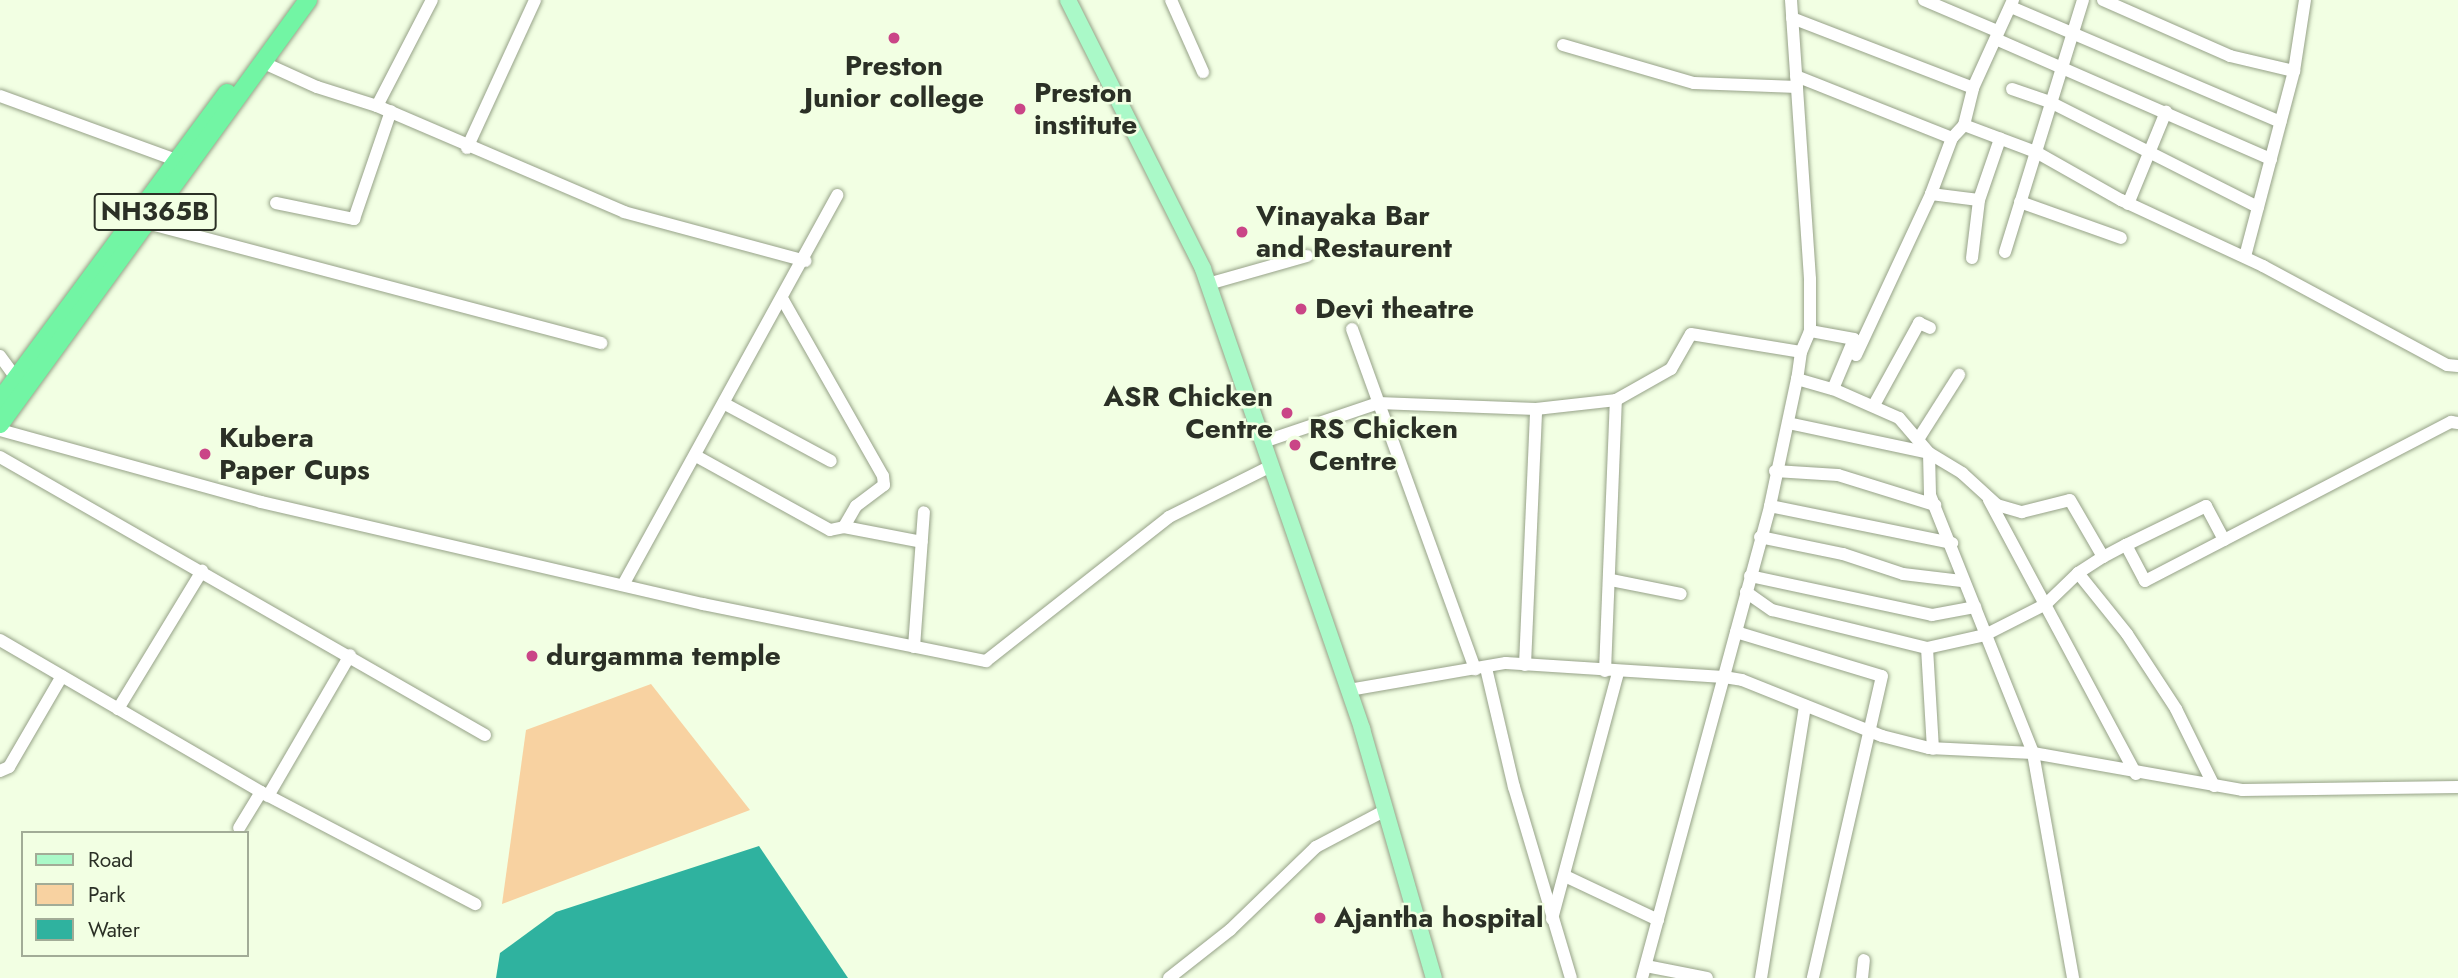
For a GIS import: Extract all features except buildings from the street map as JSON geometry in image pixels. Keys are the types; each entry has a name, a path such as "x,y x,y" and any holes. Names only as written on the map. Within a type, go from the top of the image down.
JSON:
{"highway":[{"name":"NH365B","path":"0,400 296,0"},
{"name":"NH365B","path":"0,424 308,0"}],"main road":[{"path":"1068,0 1208,284 1349,690 1433,978"}],"street":[{"path":"377,106 432,0"},
{"path":"467,148 536,0"},
{"path":"1171,0 1203,72"},
{"path":"1707,978 1644,972 1770,506 1801,352 1810,331 1791,0"},
{"path":"1924,0 2271,159"},
{"path":"2005,252 2083,0"},
{"path":"2103,0 2230,56 2294,71"},
{"path":"2245,257 2294,71 2305,0"},
{"path":"1836,390 1931,194 1952,138 1964,125 1973,88 2012,3 2182,82 2281,122"},
{"path":"1792,18 1973,88"},
{"path":"1563,45 1694,83 1797,82 1952,138"},
{"path":"264,62 317,87 391,111 467,148 624,212 805,261"},
{"path":"2012,89 2050,102 2258,208"},
{"path":"0,96 176,160"},
{"path":"276,203 354,219 391,111"},
{"path":"2128,204 2166,112"},
{"path":"1964,125 2036,152 2128,204 2245,257 2446,365 2458,366"},
{"path":"1972,258 1979,200 2000,139"},
{"path":"1931,194 1979,200"},
{"path":"623,585 805,261 837,195"},
{"path":"2020,202 2121,238"},
{"path":"146,223 601,343"},
{"path":"1208,284 1307,256"},
{"path":"783,300 883,477 884,485 856,506 844,527"},
{"path":"1874,405 1919,323 1930,328"},
{"path":"1352,329 1480,669 1552,921 1571,978"},
{"path":"1810,331 1854,339 1836,390"},
{"path":"1263,442 1378,403 1536,409 1616,400 1671,369 1691,334 1801,352"},
{"path":"0,356 16,379"},
{"path":"1919,438 1959,375"},
{"path":"1797,379 1836,390 1899,418 1919,438 1929,453 1997,505 2022,512 2070,500 2103,557"},
{"path":"1552,921 1565,876 1611,672 1616,400"},
{"path":"725,404 831,461"},
{"path":"1525,665 1536,409"},
{"path":"1788,423 1929,453"},
{"path":"2126,545 2145,581 2439,428 2458,423"},
{"path":"0,430 261,502 623,585 986,661 1169,517 1271,466"},
{"path":"1929,453 1935,505 1952,543 1962,581 2033,753 2073,978"},
{"path":"696,456 830,530 844,527 922,541"},
{"path":"0,457 350,655 485,735"},
{"path":"1775,471 1838,475 1935,505"},
{"path":"1987,496 2136,774"},
{"path":"1770,506 1952,543"},
{"path":"1746,592 1772,610 1927,648 1985,635 2046,604 2078,573 2103,557 2206,506 2224,540"},
{"path":"914,647 924,512"},
{"path":"1760,537 1843,554 1903,574 1962,581"},
{"path":"118,709 202,571"},
{"path":"2078,573 2127,634 2176,709 2214,786"},
{"path":"1750,576 1932,615 1975,607"},
{"path":"1611,580 1681,594"},
{"path":"1736,632 1882,676 1872,731 1814,978"},
{"path":"0,641 264,794 475,904"},
{"path":"1927,648 1933,748"},
{"path":"239,828 264,794 350,655"},
{"path":"1349,690 1480,669 1525,665 1724,677 1742,680 1872,731 1933,748 2033,753 2136,774 2214,786 2319,791 2458,787"},
{"path":"0,771 9,768 62,676"},
{"path":"1761,978 1805,706"},
{"path":"1172,977 1230,930 1316,847 1386,810"},
{"path":"1565,876 1658,920"},
{"path":"1863,978 1864,960"}],"green space":[{"path":"651,684 750,810 502,904 526,730"}],"water":[{"path":"759,846 848,978 496,978 500,953 556,912"}],"place":[{"name":"Preston Junior college","path":"894,38"},
{"name":"Preston institute","path":"1020,109"},
{"name":"Vinayaka Bar and Restaurent","path":"1242,232"},
{"name":"Devi theatre","path":"1301,309"},
{"name":"ASR Chicken Centre","path":"1287,413"},
{"name":"RS Chicken Centre","path":"1295,445"},
{"name":"Kubera Paper Cups","path":"205,454"},
{"name":"durgamma temple","path":"532,656"},
{"name":"Ajantha hospital","path":"1320,918"}]}
